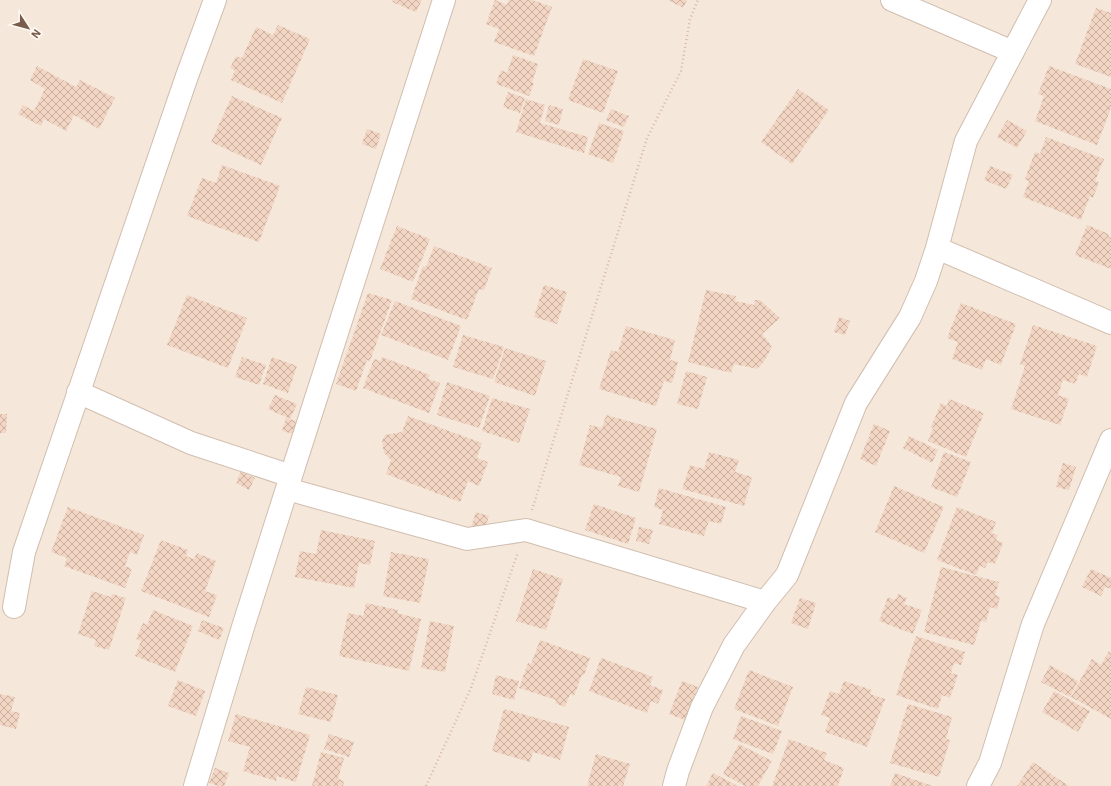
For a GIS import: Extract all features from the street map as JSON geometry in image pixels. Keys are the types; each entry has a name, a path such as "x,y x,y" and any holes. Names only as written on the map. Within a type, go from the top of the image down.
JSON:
{"street":[{"path":"14,608 24,552 187,76 215,0"},
{"path":"195,786 243,627 444,0"},
{"path":"892,0 1013,52"},
{"path":"674,786 678,771 702,707 734,645 765,602 787,575 856,403 910,317 926,281 937,248 966,140 1040,0"},
{"path":"937,248 1111,323"},
{"path":"78,392 191,443 289,483 467,539 526,530 765,602"},
{"path":"978,786 990,763 1033,624 1111,440"}],"path":[{"path":"426,786 471,688 526,530 647,138 681,71 690,19 698,0"}],"shaded area":[{"path":"0,0 1111,0 1111,786 0,786"}],"building":[{"path":"393,0 422,0 416,12 392,2"},
{"path":"495,0 507,5 509,0 532,0 552,7 534,56 494,42 499,29 486,24"},
{"path":"668,0 687,0 683,8"},
{"path":"1096,8 1111,13 1111,77 1075,64"},
{"path":"278,25 310,39 282,103 231,80 235,70 230,68 236,56 242,58 256,27 273,35"},
{"path":"513,55 538,64 532,83 534,83 529,96 496,84 501,70 507,73"},
{"path":"583,59 618,71 603,113 568,100"},
{"path":"37,66 76,87 80,80 115,98 99,129 74,115 66,131 44,119 41,126 18,114 23,105 34,111 45,89 30,80"},
{"path":"1049,66 1111,89 1111,108 1097,145 1035,121 1044,96 1038,94"},
{"path":"798,89 829,110 792,164 761,142"},
{"path":"508,92 525,98 520,113 503,107"},
{"path":"232,96 282,118 261,165 211,142"},
{"path":"526,99 545,105 540,123 588,137 584,153 516,132"},
{"path":"549,105 563,109 559,125 545,121"},
{"path":"611,109 629,116 624,127 606,120"},
{"path":"1007,120 1027,131 1017,148 997,137"},
{"path":"599,123 624,131 613,163 588,154"},
{"path":"367,129 381,134 376,149 362,144"},
{"path":"1046,137 1104,159 1095,181 1099,182 1093,198 1090,196 1081,220 1023,197 1029,181 1025,179 1035,152 1040,154"},
{"path":"222,165 280,186 259,242 187,216 202,178 216,183"},
{"path":"990,166 1013,175 1006,189 984,180"},
{"path":"1087,225 1109,234 1108,236 1111,238 1111,269 1075,255"},
{"path":"397,226 430,239 413,282 380,269"},
{"path":"434,246 492,268 484,290 479,289 467,320 411,299 423,266 426,267"},
{"path":"544,285 567,292 557,324 534,317"},
{"path":"706,290 736,296 735,301 754,305 755,300 760,300 780,318 762,334 772,346 765,360 758,369 734,364 731,373 688,362"},
{"path":"368,293 392,300 370,361 367,360 356,391 336,384"},
{"path":"187,295 247,318 228,368 167,345"},
{"path":"395,301 461,326 448,360 381,335"},
{"path":"961,303 1016,324 1001,365 986,359 982,370 952,359 958,342 947,338"},
{"path":"839,317 850,321 845,335 834,332"},
{"path":"1033,325 1097,346 1087,377 1079,374 1075,384 1063,380 1058,395 1069,399 1060,425 1011,409 1025,366 1020,364"},
{"path":"626,326 675,340 670,360 678,362 672,383 664,381 656,406 599,389 611,350 618,352"},
{"path":"463,335 504,347 493,379 453,367"},
{"path":"505,348 546,361 535,396 494,382"},
{"path":"242,357 266,365 259,385 235,377"},
{"path":"272,357 297,366 288,393 263,384"},
{"path":"382,357 430,375 428,379 440,383 429,413 363,388 374,359 381,361"},
{"path":"686,371 707,377 698,409 677,404"},
{"path":"447,382 490,396 479,428 437,415"},
{"path":"275,395 297,404 290,419 268,409"},
{"path":"492,398 530,409 519,443 482,431"},
{"path":"949,399 984,413 966,457 928,441 933,428 931,427 941,403 947,406"},
{"path":"0,414 7,414 6,433 0,433"},
{"path":"606,415 657,429 639,492 618,486 621,477 579,465 590,425 602,428"},
{"path":"408,416 482,443 477,458 488,462 479,486 468,481 460,502 386,474 391,460 384,453 382,441 385,435 402,432"},
{"path":"286,418 302,423 298,435 282,431"},
{"path":"874,424 890,431 876,466 860,459"},
{"path":"909,436 938,450 932,463 903,448"},
{"path":"709,452 739,460 735,472 752,477 744,506 682,489 690,465 704,469"},
{"path":"944,452 971,462 957,497 931,487"},
{"path":"1063,463 1076,467 1069,490 1056,487"},
{"path":"241,471 255,478 249,490 236,483"},
{"path":"894,486 944,507 924,553 875,532"},
{"path":"659,488 726,507 721,524 709,521 704,536 659,524 663,510 654,507"},
{"path":"594,504 636,518 628,544 585,530"},
{"path":"68,507 144,535 137,555 130,552 125,566 132,569 125,588 64,566 67,558 51,552"},
{"path":"957,507 996,522 992,533 998,535 996,540 1003,543 995,564 988,562 985,568 980,566 976,575 937,560"},
{"path":"476,512 489,516 484,531 471,527"},
{"path":"639,527 653,530 649,544 636,541"},
{"path":"321,530 375,541 370,565 359,563 354,588 295,577 300,551 316,554"},
{"path":"161,540 188,550 186,556 194,559 197,553 216,561 205,591 217,595 209,617 141,591"},
{"path":"391,552 429,559 420,603 383,596"},
{"path":"941,567 999,582 995,595 1000,597 997,609 990,607 986,622 981,621 974,645 924,632"},
{"path":"533,569 563,579 546,630 516,621"},
{"path":"1091,569 1111,578 1111,589 1105,587 1101,596 1082,587"},
{"path":"92,591 111,597 112,594 126,598 109,650 94,646 96,640 78,634"},
{"path":"898,594 907,598 904,604 922,610 913,634 879,621 888,597 895,600"},
{"path":"800,598 816,603 808,629 791,623"},
{"path":"366,603 398,610 397,613 421,619 409,671 339,656 348,613 363,616"},
{"path":"153,610 193,626 175,672 135,656 141,641 136,639 143,623 147,625"},
{"path":"202,620 224,628 219,640 198,631"},
{"path":"430,621 454,626 445,672 421,668"},
{"path":"916,636 965,652 961,665 954,663 951,673 958,675 950,698 942,695 938,709 896,695"},
{"path":"540,640 590,658 574,696 570,694 565,707 555,703 556,700 519,688 528,663 531,664"},
{"path":"1109,651 1111,652 1111,719 1071,697 1092,659 1101,665"},
{"path":"601,658 653,677 650,685 663,690 658,704 651,701 647,713 589,691"},
{"path":"1050,665 1078,681 1070,697 1041,682"},
{"path":"749,670 793,687 778,726 734,709"},
{"path":"496,675 519,681 514,700 492,694"},
{"path":"178,680 205,691 196,716 168,706"},
{"path":"682,681 698,687 685,720 669,714"},
{"path":"844,681 872,690 870,694 885,699 867,747 825,732 830,718 821,715 830,691 839,694"},
{"path":"306,687 338,695 331,722 298,714"},
{"path":"1054,691 1090,711 1078,732 1042,712"},
{"path":"0,694 15,697 11,711 20,713 16,729 0,725"},
{"path":"908,704 952,717 946,739 950,740 939,777 890,763"},
{"path":"504,709 569,727 560,760 533,752 530,762 492,751"},
{"path":"236,714 310,735 296,782 277,776 276,781 243,771 250,747 228,741"},
{"path":"741,716 782,731 773,754 733,739"},
{"path":"329,734 354,742 349,757 324,749"},
{"path":"789,739 827,753 824,760 844,768 838,786 772,786"},
{"path":"739,744 772,761 758,786 745,786 723,774"},
{"path":"321,752 344,758 338,779 344,781 343,786 312,786"},
{"path":"596,754 630,764 623,786 587,786"},
{"path":"1033,762 1069,786 1017,786"},
{"path":"215,768 229,773 224,786 209,783"},
{"path":"713,773 738,786 706,786"},
{"path":"895,773 933,786 890,786"}]}
